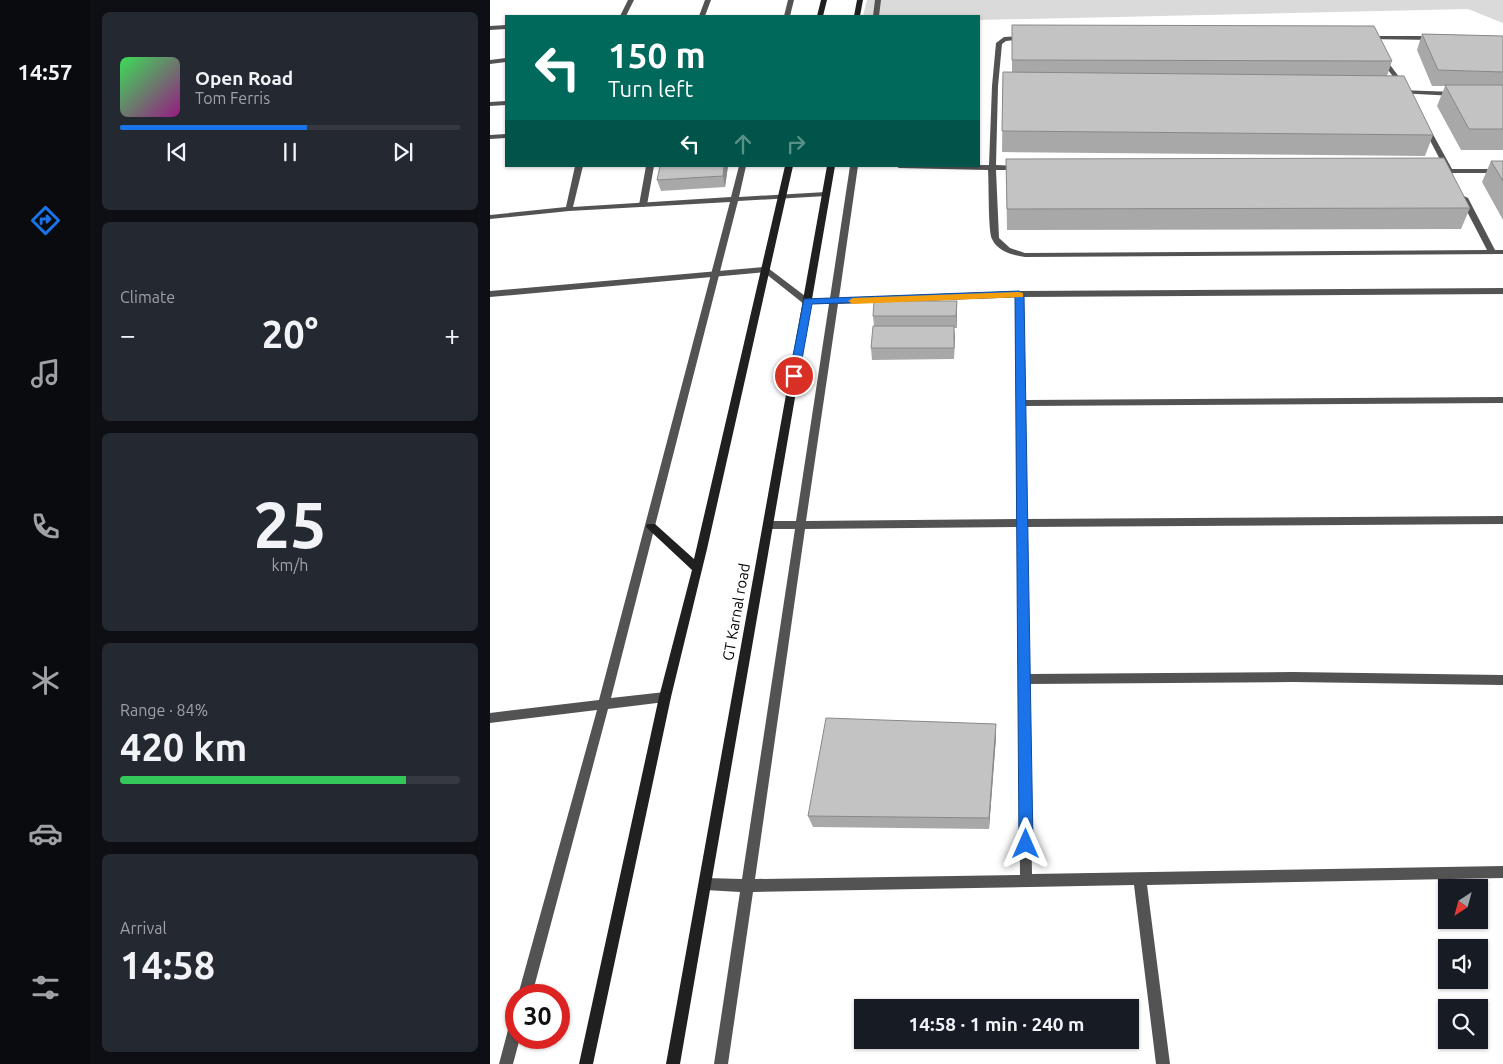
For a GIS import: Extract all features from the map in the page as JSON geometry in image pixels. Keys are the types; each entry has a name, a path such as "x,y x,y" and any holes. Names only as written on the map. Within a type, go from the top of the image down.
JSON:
{"main road":[{"path":"820,15 824,0"},
{"path":"858,15 860,0"},
{"path":"586,1064 665,697 697,568 789,167"},
{"name":"GT Karnal road","path":"673,1064 831,167"},
{"path":"651,527 697,568"}],"street":[{"path":"624,15 631,0"},
{"path":"702,15 708,0"},
{"path":"786,15 792,0"},
{"path":"876,15 878,0"},
{"path":"490,28 505,27"},
{"path":"1032,38 1013,38 999,43 995,86 992,168 995,238 1002,248 1025,255 1503,252"},
{"path":"1357,38 1446,38"},
{"path":"1366,38 1372,45"},
{"path":"1378,53 1411,100"},
{"path":"490,62 505,60"},
{"path":"995,86 1005,86"},
{"path":"1388,91 1465,94"},
{"path":"490,104 505,102"},
{"path":"1420,116 1454,179"},
{"path":"490,137 505,136"},
{"path":"569,209 578,167"},
{"path":"643,205 650,167"},
{"path":"528,984 651,527 742,167"},
{"path":"721,1064 854,167"},
{"path":"946,167 1032,168"},
{"path":"1430,171 1503,172"},
{"path":"1459,187 1492,252"},
{"path":"490,217 569,209 826,194"},
{"path":"490,294 765,270 807,302 1019,294 1503,291"},
{"path":"1019,294 1026,881"},
{"path":"1020,403 1503,400"},
{"path":"768,525 1503,520"},
{"path":"1024,679 1293,678 1503,680"},
{"path":"490,718 665,697"},
{"path":"705,884 747,886 1503,872"},
{"path":"1140,879 1163,1064"},
{"path":"506,1064 510,1049"}],"shaded area":[{"path":"867,0 1503,0 1503,23 1468,9 980,20 980,15 863,15"}],"building":[{"path":"1012,25 1374,26 1392,61 1012,60"},
{"path":"1422,34 1503,36 1503,72 1438,70"},
{"path":"1003,72 1404,76 1433,135 1002,131"},
{"path":"1445,85 1503,85 1503,129 1469,129"},
{"path":"1444,158 1470,208 1007,209 1006,159"},
{"path":"1491,161 1503,161 1503,181"},
{"path":"660,167 724,167 723,176 657,180"},
{"path":"874,301 957,301 956,316 873,316"},
{"path":"873,326 954,326 954,348 871,348"},
{"path":"826,718 996,724 989,818 808,816"}],"slow traffic":[{"path":"853,301 1019,295"}],"route":[{"path":"794,376 807,302 1019,294 1026,844"}]}
